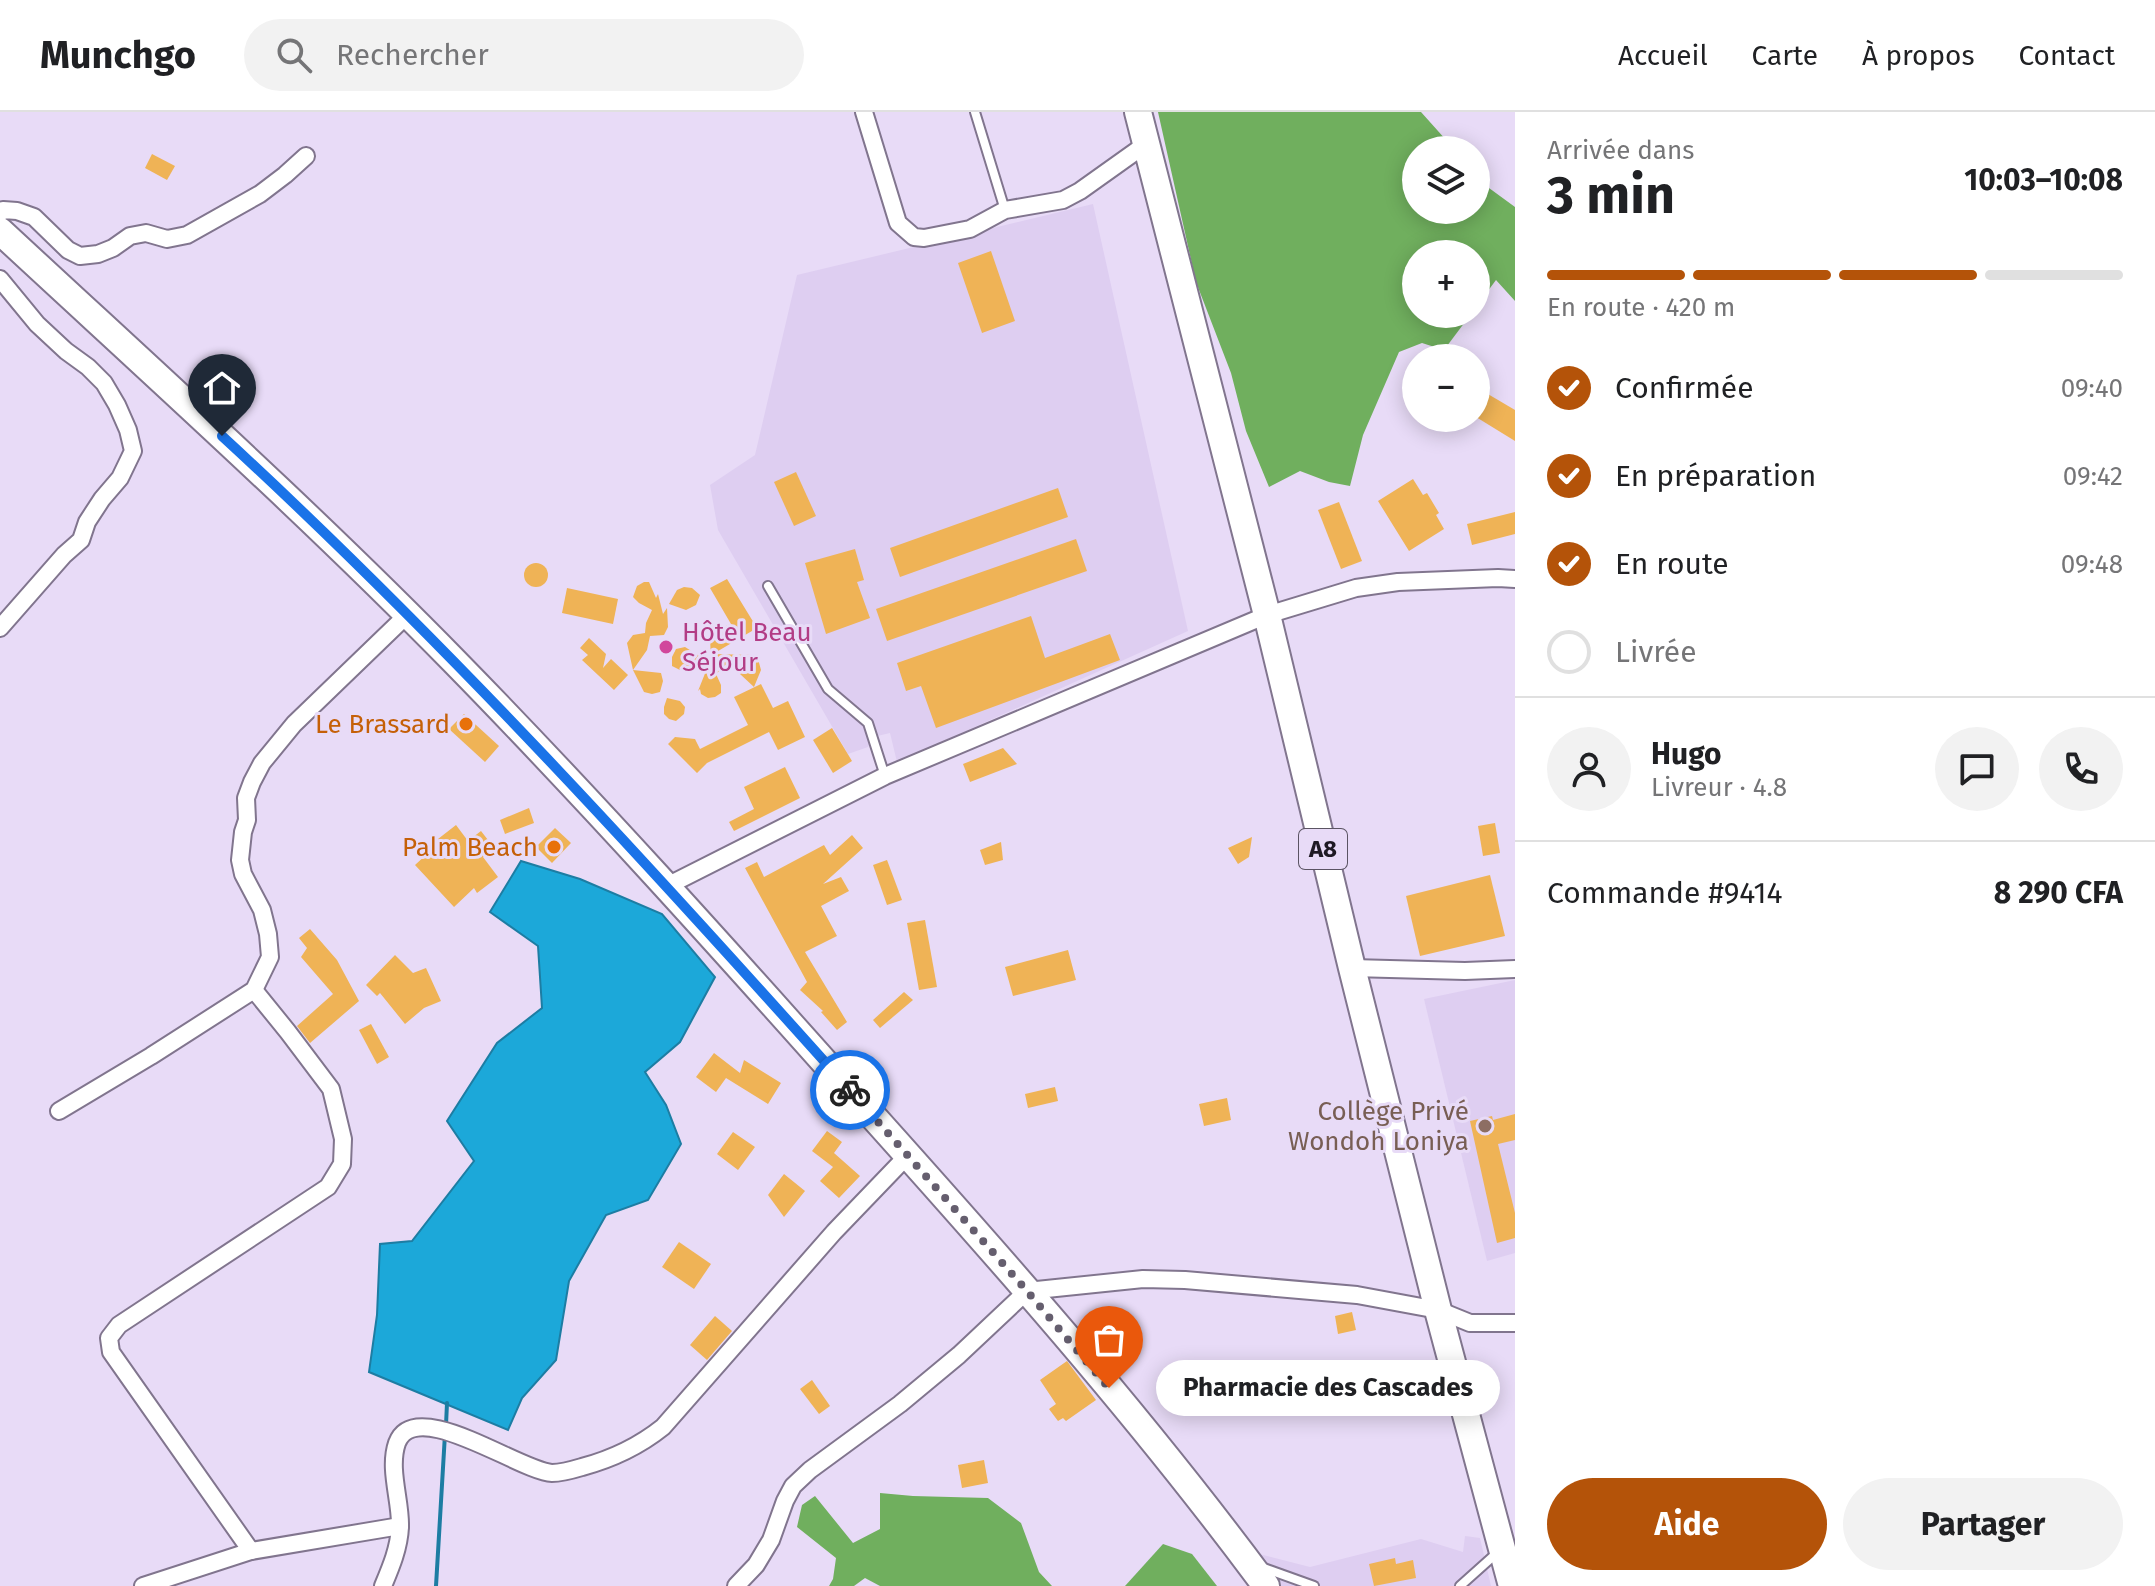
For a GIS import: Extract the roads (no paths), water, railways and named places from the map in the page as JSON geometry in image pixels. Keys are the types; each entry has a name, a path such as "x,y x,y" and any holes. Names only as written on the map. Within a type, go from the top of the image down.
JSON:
{"main road":[{"name":"A8","path":"1138,112 1267,615 1438,1310 1512,1586"},
{"path":"0,231 266,477 407,615 667,886 1027,1291 1168,1459 1266,1586"}],"street":[{"path":"864,112 898,223 914,237 924,238 970,229 1005,210 1063,200 1146,144"},
{"path":"0,213 3,210 17,211 34,217 68,250 80,256 98,254 130,236 146,233 167,239 187,235 260,194 306,156"},
{"path":"0,279 37,324 104,383 128,430 133,451 120,478 87,522 81,540 0,628"},
{"path":"667,886 885,776 1267,615 1356,588 1398,582 1515,579"},
{"path":"59,1111 254,990 270,957 262,910 243,874 240,860 247,820 246,798 252,782 262,763 294,724 407,615"},
{"path":"1352,968 1515,969"},
{"path":"251,1551 111,1352 109,1338 119,1325 328,1187 342,1164 343,1139 331,1089 254,990"},
{"path":"383,1586 400,1526 395,1466 396,1444 402,1433 409,1428 423,1426 454,1434 550,1473 607,1460 634,1448 663,1427 834,1232 908,1155"},
{"path":"736,1586 756,1565 771,1540 793,1486 959,1355 1027,1291 1143,1279 1185,1280 1357,1295 1438,1310 1470,1323 1515,1323"},
{"path":"143,1586 251,1551 400,1526"}],"lane":[{"path":"975,112 1005,210"},
{"path":"768,586 828,689 868,723 885,776"},
{"path":"1460,1586 1502,1549"},
{"path":"1249,1563 1314,1586"}],"water":[{"path":"521,861 580,879 662,914 715,977 680,1042 645,1072 666,1105 681,1144 648,1200 606,1215 569,1281 556,1360 522,1398 508,1430 369,1372 377,1315 380,1244 412,1241 474,1161 447,1121 497,1043 542,1008 538,946 490,912"}],"waterway":[{"path":"446,1425 447,1403"},
{"path":"436,1586 445,1434"}],"place":[{"name":"Hôtel Beau Séjour","path":"666,647"},
{"name":"Le Brassard","path":"466,724"},
{"name":"Palm Beach","path":"554,847"},
{"name":"Collège Privé Wondoh Loniya","path":"1485,1126"},
{"name":"Pharmacie des Cascades","path":"1109,1388"}]}
